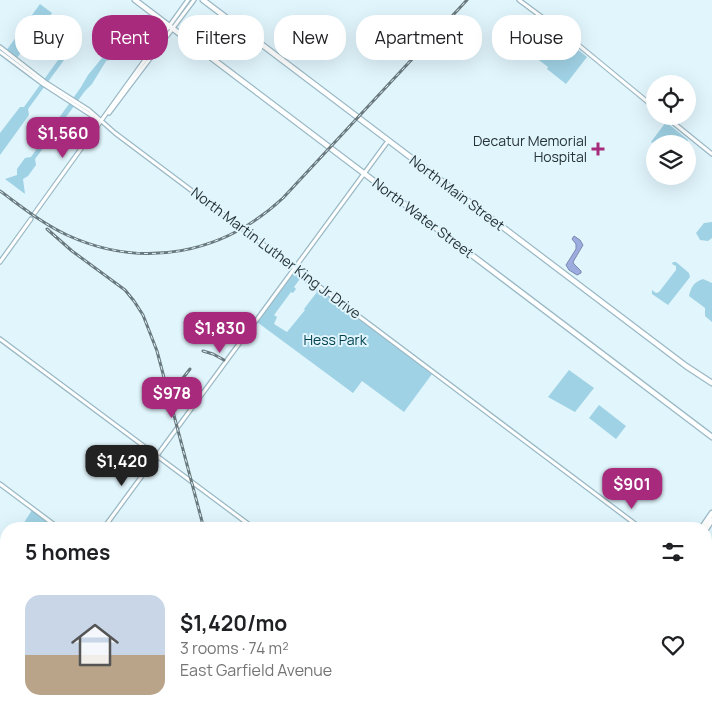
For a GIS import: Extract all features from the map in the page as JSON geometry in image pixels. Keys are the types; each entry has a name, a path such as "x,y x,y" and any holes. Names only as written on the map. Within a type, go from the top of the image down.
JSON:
{"main road":[{"name":"North Water Street","path":"135,0 524,293 712,438"},
{"name":"North Main Street","path":"203,0 686,366 712,383"}],"street":[{"path":"34,214 188,0"},
{"path":"170,27 194,0"},
{"path":"519,0 570,38 646,101"},
{"name":"North Martin Luther King Jr Drive","path":"0,47 21,65"},
{"name":"North Martin Luther King Jr Drive","path":"0,52 102,122 633,522"},
{"path":"676,125 712,154"},
{"path":"108,522 388,141"},
{"path":"0,262 31,219"},
{"path":"0,339 246,522"},
{"path":"0,484 51,522"}],"green space":[{"path":"40,4 52,13 50,15 32,15"},
{"path":"15,39 15,58 6,51"},
{"path":"581,52 587,57 566,84 547,69 548,67 539,60 581,60"},
{"path":"58,60 64,60 28,109 29,115 0,155 0,133 20,107 24,107"},
{"path":"100,60 110,60 106,61 92,84 58,128 61,133 53,144 47,143 35,159 36,165 28,176 23,179 25,194 5,179 17,175 17,169 25,158 31,157 43,140 40,135 47,124 54,125"},
{"path":"664,125 670,125 682,135 656,135"},
{"path":"712,222 712,238 708,241 700,240 696,233 704,223"},
{"path":"676,262 689,273 690,277 668,305 652,294 652,290 656,293 659,292 676,270 676,266 672,264"},
{"name":"Hess Park","path":"295,270 432,374 404,412 362,381 353,393 257,322","holes":["300,279 317,292 287,332 274,324 277,317 274,315 291,292 293,293 296,289 294,287"]},
{"path":"703,279 712,283 712,322 705,316 705,308 689,296 693,285"},
{"path":"569,370 594,388 575,412 548,397"},
{"path":"599,405 626,426 616,439 589,418"},
{"path":"32,510 48,522 24,522"}],"shaded area":[{"path":"574,236 583,245 573,262 581,271 577,275 569,270 566,265 576,249 576,244 572,239"}],"railway":[{"path":"0,191 50,226 96,246 124,252 153,253 181,251 208,244 235,232 260,217 283,198 467,0"},
{"path":"47,229 72,251 125,290 143,315 157,351 202,522"},
{"path":"203,351 224,360"},
{"path":"173,403 176,387 190,369"}],"place":[{"name":"Decatur Memorial Hospital","path":"598,149"}]}
